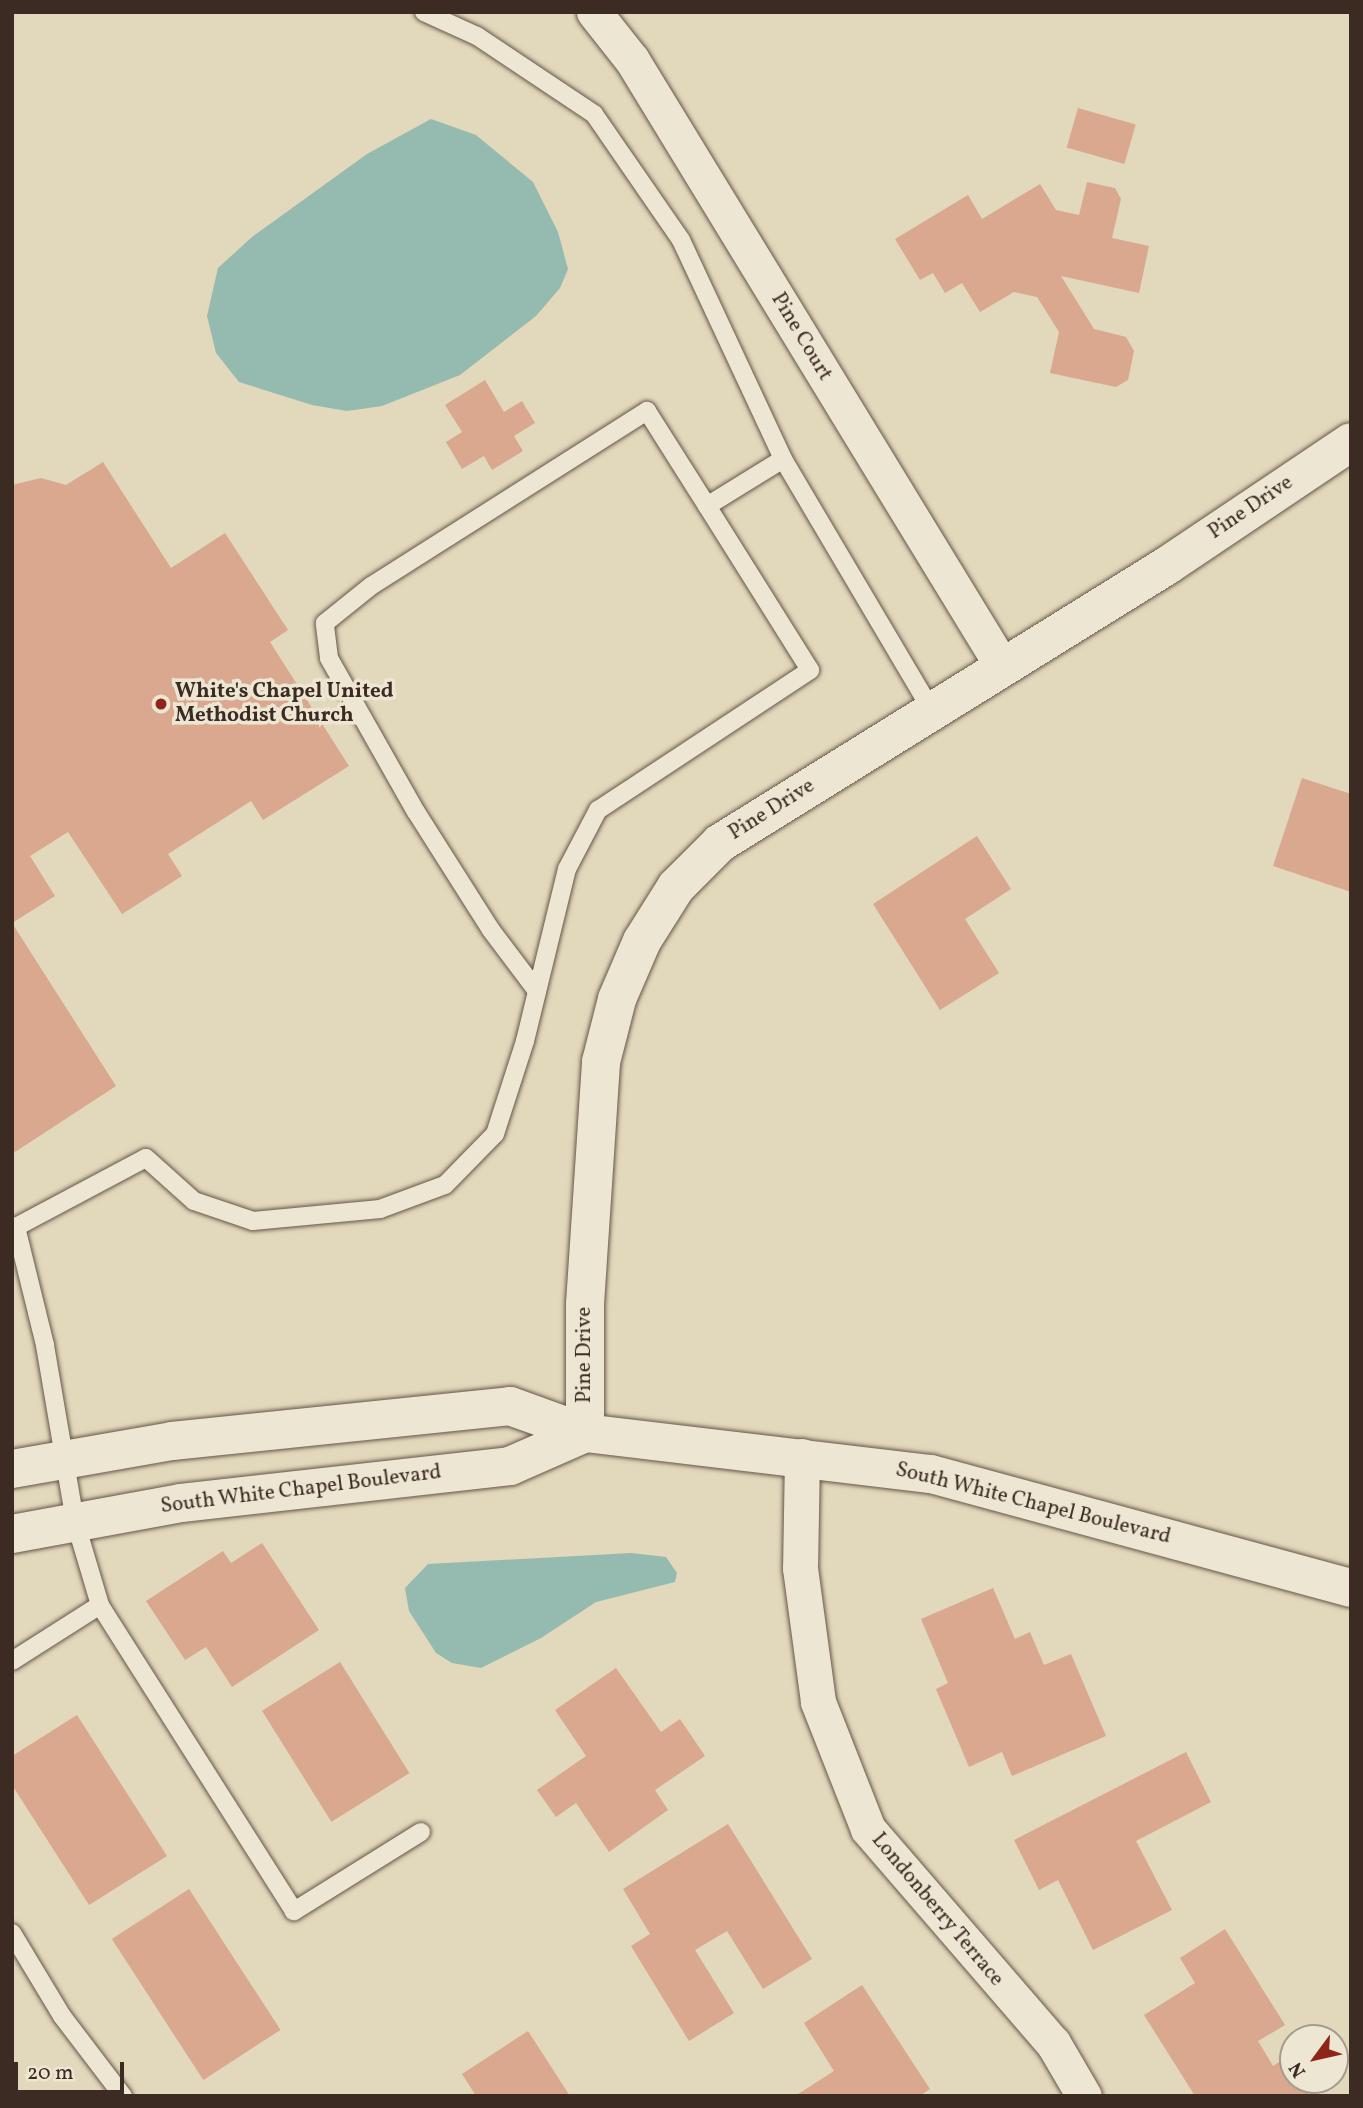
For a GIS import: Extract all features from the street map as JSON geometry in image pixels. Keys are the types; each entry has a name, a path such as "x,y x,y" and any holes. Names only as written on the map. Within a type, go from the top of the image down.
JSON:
{"main road":[{"name":"Pine Drive","path":"585,1433 585,1304 601,1062 617,999 642,941 676,887 720,843 931,709 1168,565 1351,442"},
{"name":"South White Chapel Boulevard","path":"12,1469 63,1458 312,1423 510,1406 585,1433 802,1456 931,1474 1351,1588"},
{"name":"South White Chapel Boulevard","path":"12,1534 75,1521 250,1495 510,1466 585,1433"}],"street":[{"name":"Pine Court","path":"594,12 632,60 1002,666"},
{"name":"Londonberry Terrace","path":"802,1456 800,1568 818,1702 868,1829 1053,2043 1084,2096"}],"lane":[{"path":"425,12 477,36 594,114 681,240 783,459 931,709"},
{"path":"421,1832 294,1911 100,1605 75,1521 45,1345 14,1228 146,1158 194,1201 253,1221 380,1209 445,1185 495,1134 537,991 567,869 598,810 810,670 647,411 371,586 325,624 329,658 416,812 491,930 537,991"},
{"path":"707,506 783,459"},
{"path":"12,1661 100,1605"},
{"path":"12,1933 62,2016 123,2096"}],"water":[{"path":"431,119 476,135 533,182 558,232 568,269 560,288 536,316 460,375 382,406 347,411 312,405 239,382 216,353 207,316 218,268 252,237 367,154"},
{"path":"631,1553 666,1557 677,1573 675,1582 596,1602 541,1638 481,1668 452,1663 436,1653 409,1611 405,1588 428,1564"}],"building":[{"path":"1078,108 1136,125 1124,164 1067,147"},
{"path":"1087,182 1115,188 1121,199 1112,238 1149,246 1139,293 1061,276 1094,329 1126,337 1134,351 1128,380 1116,387 1050,373 1059,332 1037,297 1014,292 980,312 962,283 945,293 933,273 920,280 895,239 968,195 982,219 1040,184 1056,210 1079,215"},
{"path":"485,380 504,412 522,401 535,423 514,436 523,451 492,470 484,456 462,469 446,442 462,432 445,405"},
{"name":"White's Chapel United Methodist Church","path":"103,462 171,568 225,533 288,630 270,642 349,766 263,820 251,801 168,854 182,876 122,914 68,832 30,856 55,896 12,923 12,485 41,478 66,485"},
{"path":"1302,778 1351,794 1351,892 1273,866"},
{"path":"977,836 1011,889 965,919 999,973 940,1010 873,904"},
{"path":"12,923 116,1086 15,1152 12,1148"},
{"path":"262,1543 319,1630 232,1687 206,1647 185,1660 146,1601 223,1551 231,1563"},
{"path":"993,1588 1015,1639 1030,1632 1044,1665 1071,1654 1106,1736 1012,1776 1002,1752 969,1767 936,1689 948,1683 921,1619"},
{"path":"340,1662 409,1773 331,1822 262,1711"},
{"path":"616,1668 661,1732 680,1719 705,1756 655,1790 668,1810 609,1852 576,1803 556,1817 537,1790 586,1756 555,1710"},
{"path":"77,1715 167,1856 89,1905 12,1785 12,1756"},
{"path":"1186,1752 1211,1802 1136,1841 1172,1910 1093,1950 1058,1880 1039,1890 1014,1840"},
{"path":"728,1824 812,1959 763,1989 727,1931 695,1950 734,2013 689,2041 631,1946 650,1934 623,1889"},
{"path":"189,1889 280,2030 203,2080 112,1939"},
{"path":"1225,1929 1284,2024 1279,2024 1279,2029 1258,2041 1273,2066 1279,2062 1279,2094 1309,2094 1195,2096 1144,2015 1195,1983 1180,1958"},
{"path":"862,1985 930,2089 920,2096 795,2096 834,2071 804,2023"},
{"path":"528,2031 570,2096 476,2096 462,2074"}],"place":[{"name":"White's Chapel United Methodist Church","path":"161,704"}]}
